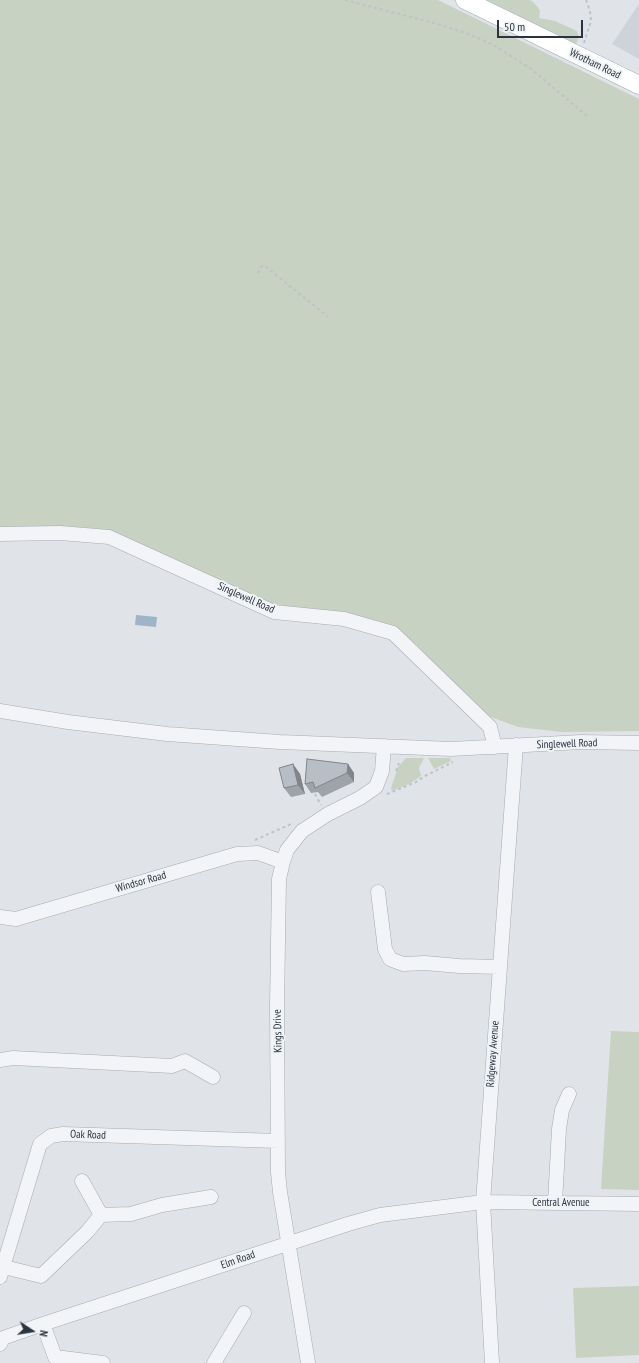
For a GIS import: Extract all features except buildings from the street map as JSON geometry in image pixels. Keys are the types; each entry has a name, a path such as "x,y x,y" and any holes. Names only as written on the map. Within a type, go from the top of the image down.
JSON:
{"main road":[{"name":"Wrotham Road","path":"465,0 639,85"}],"street":[{"name":"Singlewell Road","path":"0,534 60,533 109,537 274,612 344,619 394,632 490,727 495,746"},
{"name":"Singlewell Road","path":"0,711 68,722 180,736 267,741 445,749 581,742 639,743"},
{"name":"Ridgeway Avenue","path":"492,1363 483,1202 516,745"},
{"name":"Kings Drive","path":"308,1363 279,1188 279,879 283,862 290,845 304,830 328,814 360,798 376,787 382,773 384,746"},
{"name":"Windsor Road","path":"0,917 16,919 237,854 258,853 283,862"},
{"path":"378,892 385,949 390,959 403,964 425,963 500,967"},
{"path":"0,1060 13,1058 172,1066 185,1060 213,1078"},
{"path":"555,1203 559,1129 562,1110 569,1094"},
{"name":"Oak Road","path":"2,1272 40,1144 51,1136 63,1134 278,1141"},
{"path":"82,1181 101,1215"},
{"path":"2,1272 40,1276 87,1232 101,1215 131,1214 162,1205 211,1197"},
{"name":"Central Avenue","path":"483,1202 639,1204"},
{"name":"Elm Road","path":"1,1338 348,1224 380,1215 483,1202"},
{"path":"214,1363 244,1313"},
{"path":"43,1324 56,1357 103,1363"}],"path":[{"path":"345,0 434,23 466,33 492,44 531,69 587,116"},
{"path":"578,55 591,23 591,15 586,0"},
{"path":"258,273 262,266 265,266 328,317"},
{"path":"395,774 396,768 401,760"},
{"path":"389,789 387,794 416,782 425,776 459,760"},
{"path":"315,794 321,808"},
{"path":"252,841 293,822"}],"shaded area":[{"path":"639,4 639,59 612,44"}],"green space":[{"path":"0,0 438,0 639,99 639,731 562,732 518,727 491,717 475,708 417,645 389,629 343,616 252,600 120,534 99,529 77,527 0,530"},
{"path":"486,0 532,1 540,11 539,18 555,21 577,31 579,37 576,44"},
{"path":"406,758 424,758 419,768 421,776 409,784 392,791 391,788 398,767"},
{"path":"428,758 450,758 451,761 434,769"},
{"path":"611,1031 639,1032 639,1190 601,1189"},
{"path":"639,1286 639,1355 576,1358 573,1288"}],"water":[{"path":"136,615 157,617 156,627 135,625"}]}
